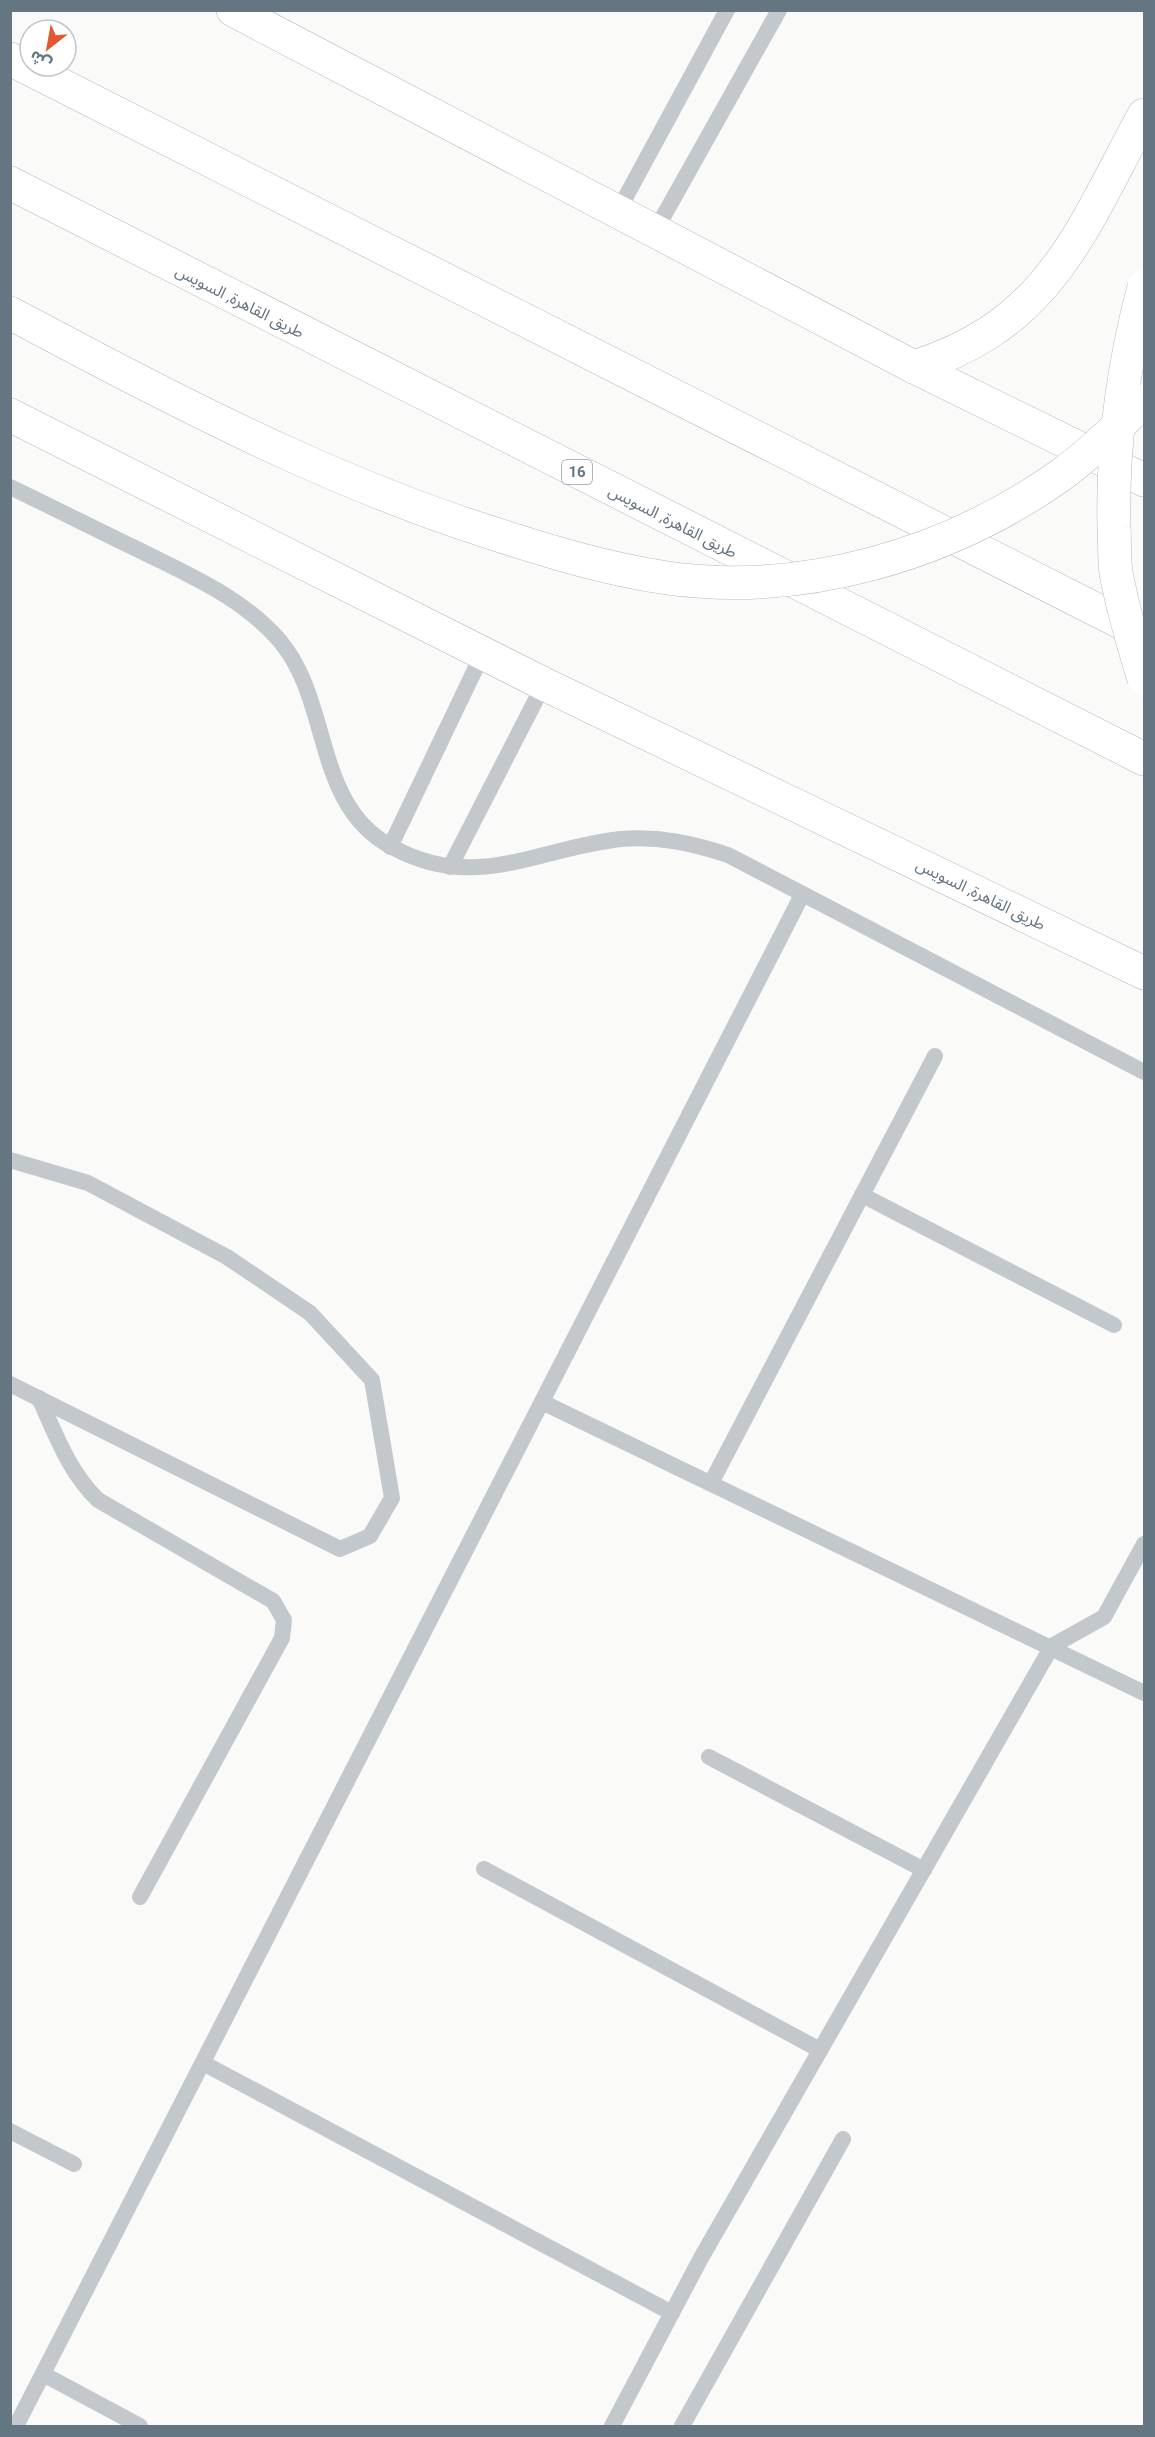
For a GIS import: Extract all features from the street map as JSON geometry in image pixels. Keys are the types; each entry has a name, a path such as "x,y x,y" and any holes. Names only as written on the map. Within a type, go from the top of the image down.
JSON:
{"main road":[{"path":"233,10 654,233 914,367 1144,480"},
{"path":"10,59 1144,634"},
{"path":"914,367 944,357 999,327 1023,308 1048,281 1069,252 1144,114"},
{"name":"طريق القاهرة, السويس","path":"10,183 1144,759"},
{"path":"1144,287 1122,389 1115,449 1114,509 1116,570 1127,625 1144,679"},
{"path":"10,313 240,432 388,496 540,548 618,570 669,578 721,581 793,578 875,563 924,548 980,523 1051,481 1107,437 1144,401"},
{"name":"طريق القاهرة, السويس","path":"10,415 544,684 1144,973"}],"lane":[{"path":"616,213 727,10"},
{"path":"654,233 779,10"},
{"path":"10,487 211,586 261,621 282,644 297,669 335,784 358,819 390,846 429,864 470,869 620,839 656,838 693,843 728,855 1144,1072"},
{"path":"390,846 483,653"},
{"path":"450,867 544,684"},
{"path":"16,2427 802,895"},
{"path":"711,1483 935,1056"},
{"path":"10,1161 88,1183 227,1257 310,1313 372,1380 392,1498 370,1536 340,1549 10,1384"},
{"path":"862,1195 1114,1325"},
{"path":"39,1398 69,1465 80,1483 98,1500 273,1601 284,1620 282,1638 140,1897"},
{"path":"542,1402 1052,1646 1144,1693"},
{"path":"612,2427 672,2313 820,2050 1052,1646 1104,1617 1144,1544"},
{"path":"710,1757 924,1870"},
{"path":"484,1869 820,2050"},
{"path":"203,2063 672,2313"},
{"path":"10,2131 74,2164"},
{"path":"682,2427 843,2139"},
{"path":"43,2374 140,2427"}]}
